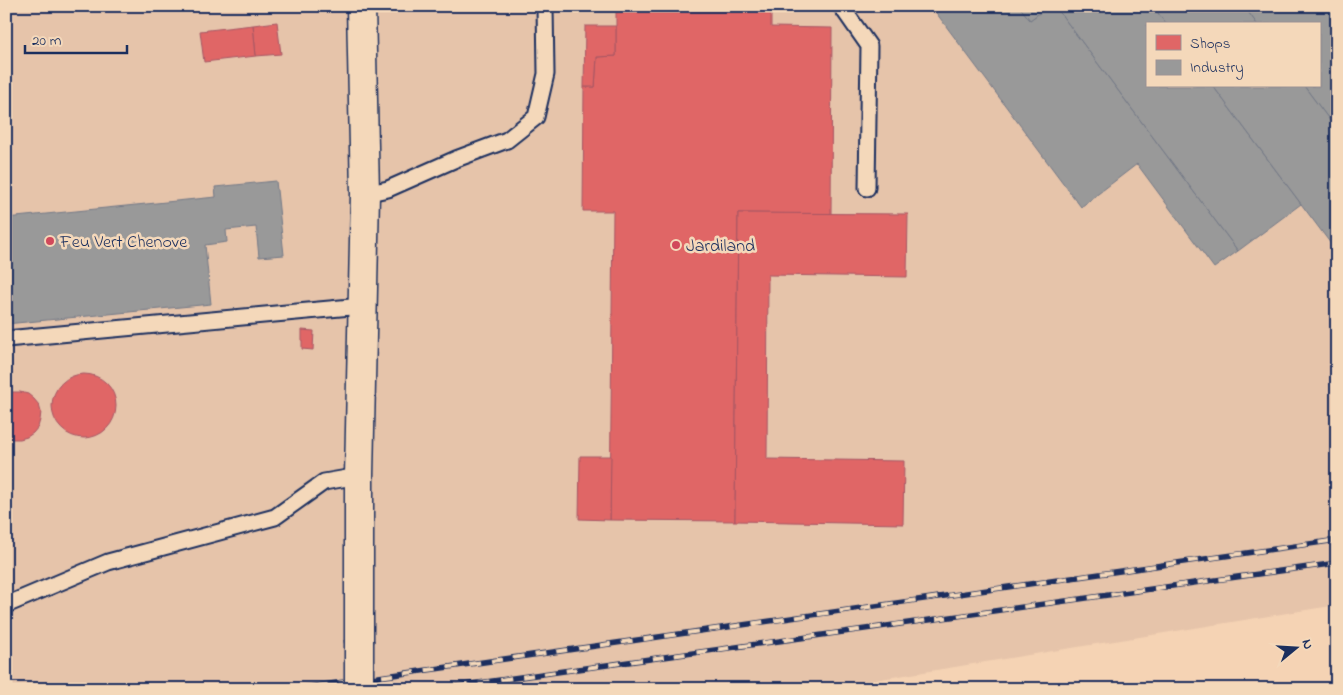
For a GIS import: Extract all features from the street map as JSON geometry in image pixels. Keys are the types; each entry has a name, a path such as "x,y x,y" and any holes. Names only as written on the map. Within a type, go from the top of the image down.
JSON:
{"street":[{"path":"359,689 359,476 366,194 361,6"}],"lane":[{"path":"366,194 388,189 456,159 506,140 536,117 546,74 545,6"},
{"path":"842,6 869,46 867,188"},
{"path":"6,339 362,306"},
{"path":"6,605 108,562 275,517 324,482 359,476"}],"shaded area":[{"path":"6,6 1337,6 1337,605 819,689 6,689"}],"building: Shops":[{"name":"Jardiland","path":"616,6 771,6 771,27 832,28 831,214 738,213 735,521 610,520 613,211 583,211 584,87 595,87 597,57 616,56"},
{"path":"277,22 281,54 256,56 253,25"},
{"path":"253,25 256,56 204,62 200,31"},
{"path":"585,26 616,26 616,56 597,57 595,87 584,87"},
{"path":"738,213 908,214 907,277 768,275 767,459 904,461 903,524 735,521"},
{"path":"302,330 314,331 313,350 302,349"},
{"path":"78,374 90,374 107,383 114,394 116,406 114,418 107,429 90,438 78,438 66,433 57,424 52,412 52,400 57,388 66,379"},
{"path":"12,392 28,394 39,405 41,412 38,427 27,437 20,439 6,437 6,395"},
{"path":"580,456 611,456 610,520 579,519"}],"building: Industry":[{"path":"931,6 1019,6 1030,20 1049,6 1055,6 1238,251 1214,268 1137,164 1081,207"},
{"path":"1019,6 1049,6 1030,20"},
{"path":"1055,6 1153,6 1165,22 1146,22 1146,88 1214,88 1301,204 1238,251"},
{"path":"1153,6 1244,6 1256,22 1165,22"},
{"path":"1244,6 1337,6 1337,130 1306,88 1320,88 1320,22 1256,22"},
{"path":"1214,88 1306,88 1337,130 1337,252"},
{"path":"276,181 284,255 259,257 256,227 226,230 227,242 205,245 211,304 6,324 6,218 216,197 215,187"}],"railway":[{"path":"295,689 1337,540"},
{"path":"435,689 1337,563"}],"place":[{"name":"Feu Vert Chenove","path":"50,241"},
{"name":"Jardiland","path":"676,245"}]}
